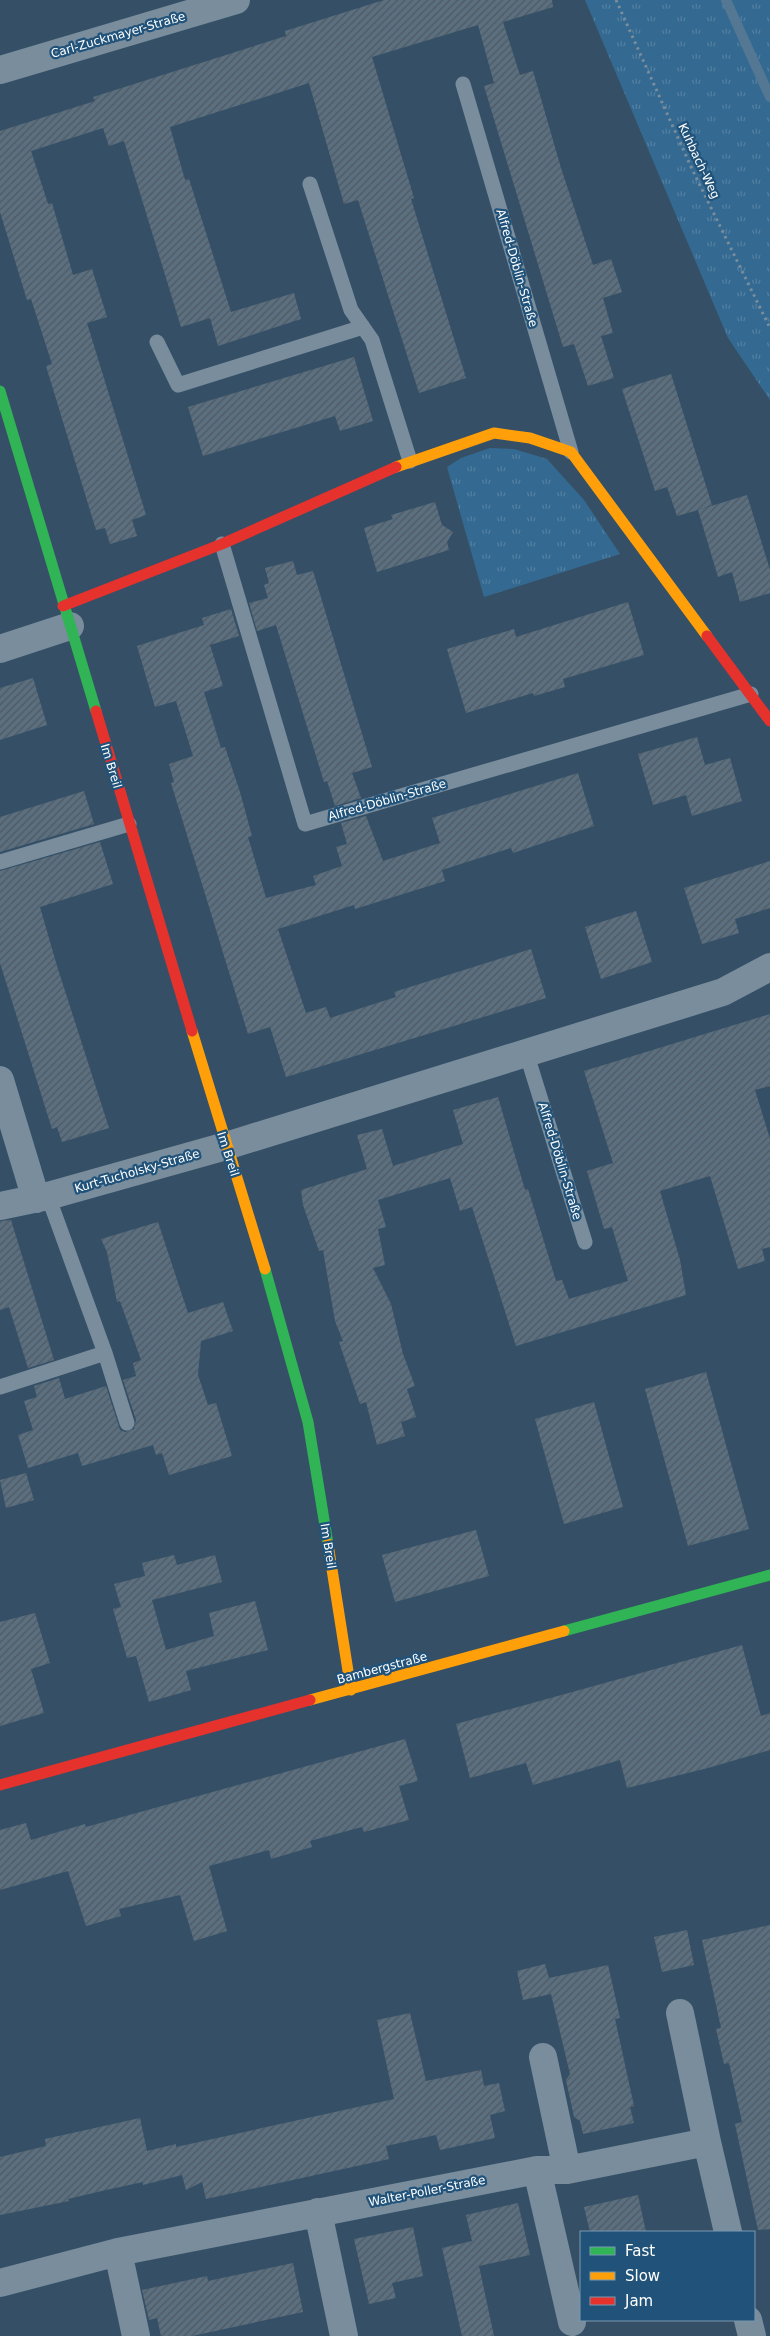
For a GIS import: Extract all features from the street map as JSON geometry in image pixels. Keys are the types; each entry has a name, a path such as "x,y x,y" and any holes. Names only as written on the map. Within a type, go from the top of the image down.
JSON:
{"street":[{"name":"Carl-Zuckmayer-Straße","path":"0,70 236,0"},
{"name":"Im Breil","path":"0,391 226,1146 262,1257 308,1422 351,1690"},
{"path":"0,649 66,616 222,544 410,461 494,433 530,438 571,452"},
{"name":"Alfred-Döblin-Straße","path":"571,452 770,721"},
{"path":"226,1146 724,992 770,967"},
{"path":"0,1080 42,1198"},
{"name":"Kurt-Tucholsky-Straße","path":"0,1206 42,1198 226,1146"},
{"name":"Bambergstraße","path":"0,1785 770,1574"},
{"path":"680,2013 728,2231"},
{"path":"543,2057 567,2170"},
{"name":"Walter-Poller-Straße","path":"0,2283 118,2252 318,2212 537,2170 567,2170 707,2142"},
{"path":"537,2170 572,2322"},
{"path":"318,2212 344,2336"},
{"path":"118,2252 136,2336"},
{"path":"748,2321 752,2336"}],"lane":[{"name":"Alfred-Döblin-Straße","path":"463,84 571,452"},
{"path":"310,184 351,310 372,340 410,461"},
{"path":"157,342 178,385 363,327"},
{"name":"Alfred-Döblin-Straße","path":"222,544 305,824 751,694"},
{"path":"0,862 129,824"},
{"name":"Alfred-Döblin-Straße","path":"526,1052 586,1242"},
{"path":"42,1198 105,1353 127,1424"},
{"path":"0,1386 105,1353"}],"path":[{"name":"Kuhbach-Weg","path":"616,0 692,169 770,328"}],"green space":[{"path":"585,0 770,0 770,400 728,338"},
{"path":"490,448 514,449 547,459 584,500 620,554 484,597 447,467 461,458"}],"building":[{"path":"384,0 552,0 553,7 503,22 520,75 533,71 561,168 593,265 611,259 622,292 603,298 613,333 601,336 614,378 588,386 574,344 563,347 484,86 494,83 478,25 372,57 414,198 411,199 466,378 419,393 358,200 344,204 309,83 170,127 185,180 189,179 231,312 294,293 301,319 218,346 210,318 181,327 124,141 109,146 103,128 31,151 48,204 52,203 73,275 92,269 107,317 87,323 146,515 132,520 137,536 110,544 105,528 96,530 46,366 52,364 31,299 27,300 0,212 0,131 95,101 93,97 286,36 285,31"},
{"path":"354,357 373,421 340,431 335,416 203,456 188,407"},
{"path":"671,374 712,505 677,516 667,487 655,491 622,389"},
{"path":"747,495 770,570 770,593 740,602 732,572 718,577 698,510"},
{"path":"435,502 442,525 453,532 447,542 449,550 377,572 364,528 393,519 391,515"},
{"path":"293,561 297,575 313,571 372,767 352,773 361,798 335,806 327,781 324,782 276,625 257,631 249,603 268,598 264,585 269,583 265,568"},
{"path":"628,602 644,655 563,679 565,687 534,696 533,693 466,713 447,649 514,629 516,637"},
{"path":"231,609 239,636 210,645 223,686 204,692 221,748 225,747 240,792 252,836 248,837 266,898 316,885 313,876 342,866 336,847 347,844 341,823 366,816 383,861 440,843 432,818 578,773 594,826 513,853 511,848 442,870 445,881 355,909 354,905 278,929 306,1013 326,1007 330,1018 396,997 394,992 531,949 546,998 286,1077 270,1027 248,1034 171,783 174,782 169,764 193,756 176,701 155,707 137,646 204,625 202,618"},
{"path":"33,678 47,725 0,740 0,688"},
{"path":"697,737 705,765 730,758 742,801 692,816 686,795 653,805 638,754"},
{"path":"84,791 94,824 0,852 0,817"},
{"path":"100,842 113,884 40,907 109,1128 62,1142 57,1127 52,1129 0,963 0,871"},
{"path":"770,861 770,908 735,919 739,933 702,944 684,888"},
{"path":"636,911 652,962 601,979 585,927"},
{"path":"770,1014 770,1086 755,1090 770,1139 770,1247 762,1249 765,1261 738,1269 710,1176 660,1191 680,1260 686,1295 516,1346 472,1207 460,1211 450,1178 378,1200 386,1227 378,1229 385,1265 373,1268 391,1304 403,1354 415,1386 407,1389 416,1417 401,1422 405,1436 377,1445 366,1402 360,1404 339,1342 343,1341 335,1321 323,1250 319,1251 303,1205 301,1190 367,1169 357,1135 382,1129 393,1166 463,1144 453,1110 498,1097 525,1190 528,1189 556,1281 562,1280 569,1299 628,1281 612,1227 604,1229 587,1171 613,1163 584,1071"},
{"path":"11,1220 54,1360 28,1368 9,1307 0,1310 0,1221"},
{"path":"158,1222 188,1313 223,1302 233,1331 201,1341 198,1375 208,1405 216,1403 232,1456 169,1475 162,1453 156,1455 153,1445 82,1466 78,1453 28,1468 18,1435 33,1430 24,1401 37,1397 34,1386 59,1378 65,1399 106,1386 120,1430 125,1432 134,1429 136,1420 123,1380 136,1376 133,1363 141,1360 120,1301 117,1302 107,1252 101,1239"},
{"path":"706,1372 749,1529 688,1546 645,1389"},
{"path":"594,1402 623,1507 564,1524 535,1419"},
{"path":"26,1473 34,1500 6,1508 0,1480"},
{"path":"476,1530 489,1576 395,1602 382,1555"},
{"path":"174,1555 177,1565 215,1555 222,1582 152,1600 166,1650 214,1636 209,1613 255,1601 268,1650 186,1671 191,1690 149,1702 136,1656 127,1658 113,1609 121,1607 114,1584 145,1576 142,1563"},
{"path":"35,1613 50,1663 31,1669 44,1713 0,1726 0,1622"},
{"path":"742,1645 761,1716 770,1713 770,1750 627,1788 620,1760 533,1785 526,1763 470,1778 456,1724"},
{"path":"405,1739 418,1781 399,1786 409,1820 364,1832 362,1827 310,1841 312,1847 271,1859 269,1850 209,1866 227,1931 194,1941 180,1895 119,1909 121,1916 86,1926 68,1871 0,1890 0,1830 26,1823 31,1840 85,1824 86,1827"},
{"path":"770,1925 770,2229 758,2230 735,2124 742,2122 729,2063 724,2064 716,2029 721,2028 702,1940"},
{"path":"687,1930 694,1965 662,1972 654,1937"},
{"path":"545,1964 549,1978 608,1965 620,2018 615,2019 634,2106 630,2107 634,2123 583,2134 580,2121 574,2117 566,2080 570,2074 551,1994 523,2000 517,1971"},
{"path":"410,2013 426,2081 481,2070 484,2086 499,2083 505,2111 490,2115 495,2138 440,2150 436,2135 386,2146 389,2159 206,2199 202,2182 186,2190 182,2175 143,2185 143,2182 106,2190 68,2199 69,2201 0,2215 0,2157 46,2146 45,2139 140,2118 147,2151 176,2144 176,2147 394,2099 377,2020"},
{"path":"638,2195 646,2231 590,2231 584,2207"},
{"path":"518,2203 530,2255 479,2266 494,2336 462,2336 442,2248 472,2241 466,2215"},
{"path":"413,2227 423,2276 392,2283 396,2298 369,2304 354,2239"},
{"path":"293,2263 303,2312 192,2336 161,2336 157,2318 149,2320 142,2290 207,2276 208,2281"}],"waterway":[{"path":"726,0 770,97"}],"traffic: fast":[{"path":"0,391 96,711"},
{"path":"265,1269 308,1422 328,1544"},
{"path":"564,1631 770,1575"}],"traffic: slow":[{"path":"396,467 494,433 530,438 571,452 707,636"},
{"path":"192,1031 265,1269"},
{"path":"328,1544 351,1690"},
{"path":"310,1700 564,1631"}],"traffic: jam":[{"path":"63,606 222,544 396,467"},
{"path":"707,636 770,721"},
{"path":"96,711 192,1031"},
{"path":"0,1785 310,1700"}]}
